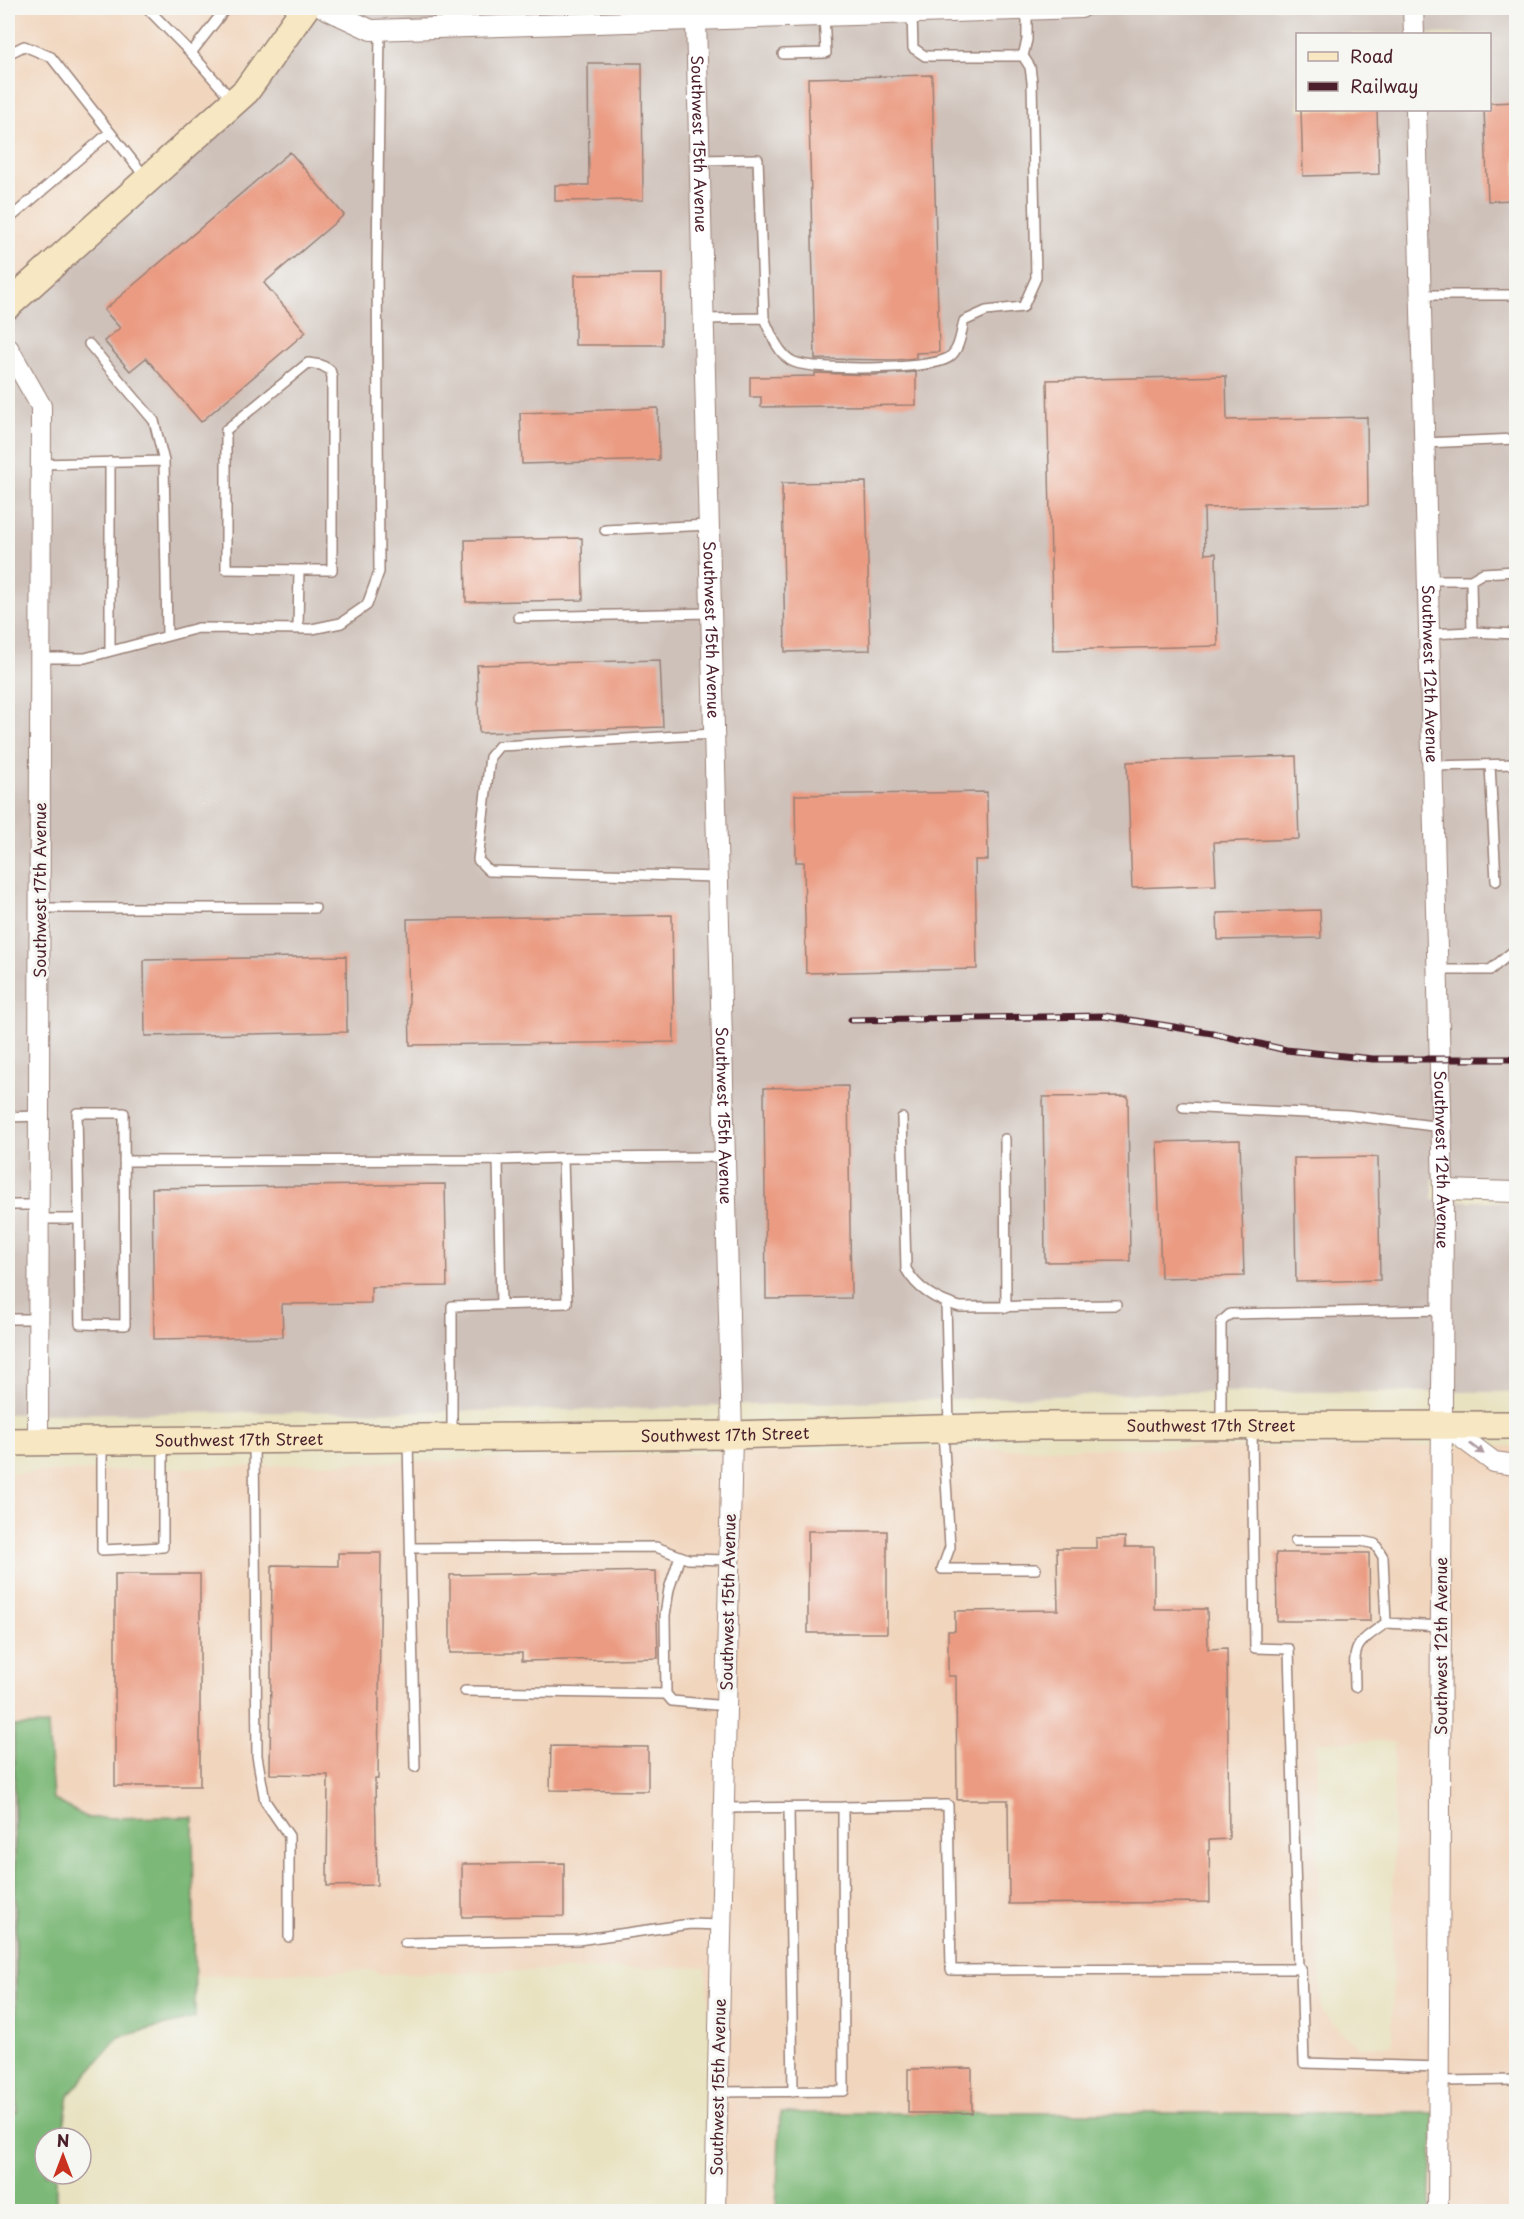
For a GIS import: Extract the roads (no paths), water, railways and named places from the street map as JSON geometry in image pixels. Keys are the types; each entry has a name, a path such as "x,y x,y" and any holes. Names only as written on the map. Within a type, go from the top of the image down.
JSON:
{"main road":[{"path":"8,304 246,91 305,8"},
{"name":"Southwest 17th Street","path":"1442,1423 1516,1418"},
{"name":"Southwest 17th Street","path":"8,1442 732,1435 1221,1425 1442,1423 1516,1425"}],"street":[{"path":"324,8 371,30 695,14 824,16 1081,8"},
{"path":"1413,8 1414,33"},
{"name":"Southwest 15th Avenue","path":"695,14 732,1435 715,2211"},
{"name":"Southwest 12th Avenue","path":"1416,111 1443,1190 1438,2211"},
{"name":"Southwest 17th Avenue","path":"8,348 41,406 38,1442"},
{"path":"1443,1190 1516,1192"},
{"path":"1442,1423 1494,1462 1516,1465"}],"lane":[{"path":"147,8 234,102"},
{"path":"191,53 226,8"},
{"path":"700,160 758,159 764,318 774,340 792,362 819,368 867,367 933,363 950,357 957,348 964,321 986,311 1023,307 1036,278 1032,82 1030,67 1023,56 1027,40 1027,9"},
{"path":"912,13 914,48 925,56 1023,56"},
{"path":"783,54 826,53 824,16"},
{"path":"41,658 85,657 167,634 198,628 298,629 341,623 367,605 379,572 377,264 380,29"},
{"path":"8,54 24,46 51,57 147,180"},
{"path":"8,217 15,214 110,132"},
{"path":"1420,295 1516,295"},
{"path":"704,319 764,318"},
{"path":"89,344 154,421 164,460 167,634"},
{"path":"308,363 321,365 330,370 332,377 332,570 299,570 226,569 226,430 308,363"},
{"path":"1424,443 1516,439"},
{"path":"41,464 164,460"},
{"path":"110,462 110,650"},
{"path":"605,530 709,525"},
{"path":"298,629 299,570"},
{"path":"1428,580 1471,580 1483,573 1516,571"},
{"path":"1471,580 1472,632"},
{"path":"518,617 711,613"},
{"path":"1429,634 1472,632 1516,634"},
{"path":"714,734 499,746 490,757 478,860 489,871 718,877"},
{"path":"1432,766 1516,764"},
{"path":"1490,765 1497,881"},
{"path":"40,908 315,908"},
{"path":"1437,970 1490,970 1516,949"},
{"path":"1183,1107 1347,1115 1441,1127"},
{"path":"77,1113 124,1113 125,1326 80,1324 79,1219 77,1113"},
{"path":"8,1117 40,1116"},
{"path":"902,1118 906,1269 915,1283 946,1303 960,1307 1116,1305"},
{"path":"1005,1139 1006,1308"},
{"path":"124,1161 725,1157"},
{"path":"452,1438 452,1306 567,1303 563,1158"},
{"path":"498,1160 501,1305"},
{"path":"8,1205 79,1219"},
{"path":"946,1303 946,1429 950,1546 942,1569 1036,1569"},
{"path":"1221,1425 1221,1322 1230,1314 1442,1310"},
{"path":"8,1319 38,1319"},
{"path":"1252,1425 1255,1648 1289,1649 1298,1969"},
{"path":"408,1438 415,1767"},
{"path":"254,1439 257,1756 265,1801 289,1836 289,1937"},
{"path":"102,1441 102,1550 163,1547 163,1440"},
{"path":"1295,1541 1361,1541 1375,1544 1383,1557 1386,1623"},
{"path":"411,1548 656,1547 688,1559 729,1560"},
{"path":"680,1556 669,1589 665,1615 666,1694 672,1701 726,1706"},
{"path":"1355,1687 1354,1653 1358,1642 1386,1623 1442,1626"},
{"path":"465,1691 666,1694"},
{"path":"724,1808 948,1805 951,1970 1301,1969 1304,2063 1516,2080"},
{"path":"718,2092 844,2091 843,1807"},
{"path":"789,1808 794,2091"},
{"path":"405,1943 578,1940 690,1924 721,1925"}],"railway":[{"path":"851,1020 1104,1016 1212,1033 1286,1050 1373,1059 1516,1059"}]}
